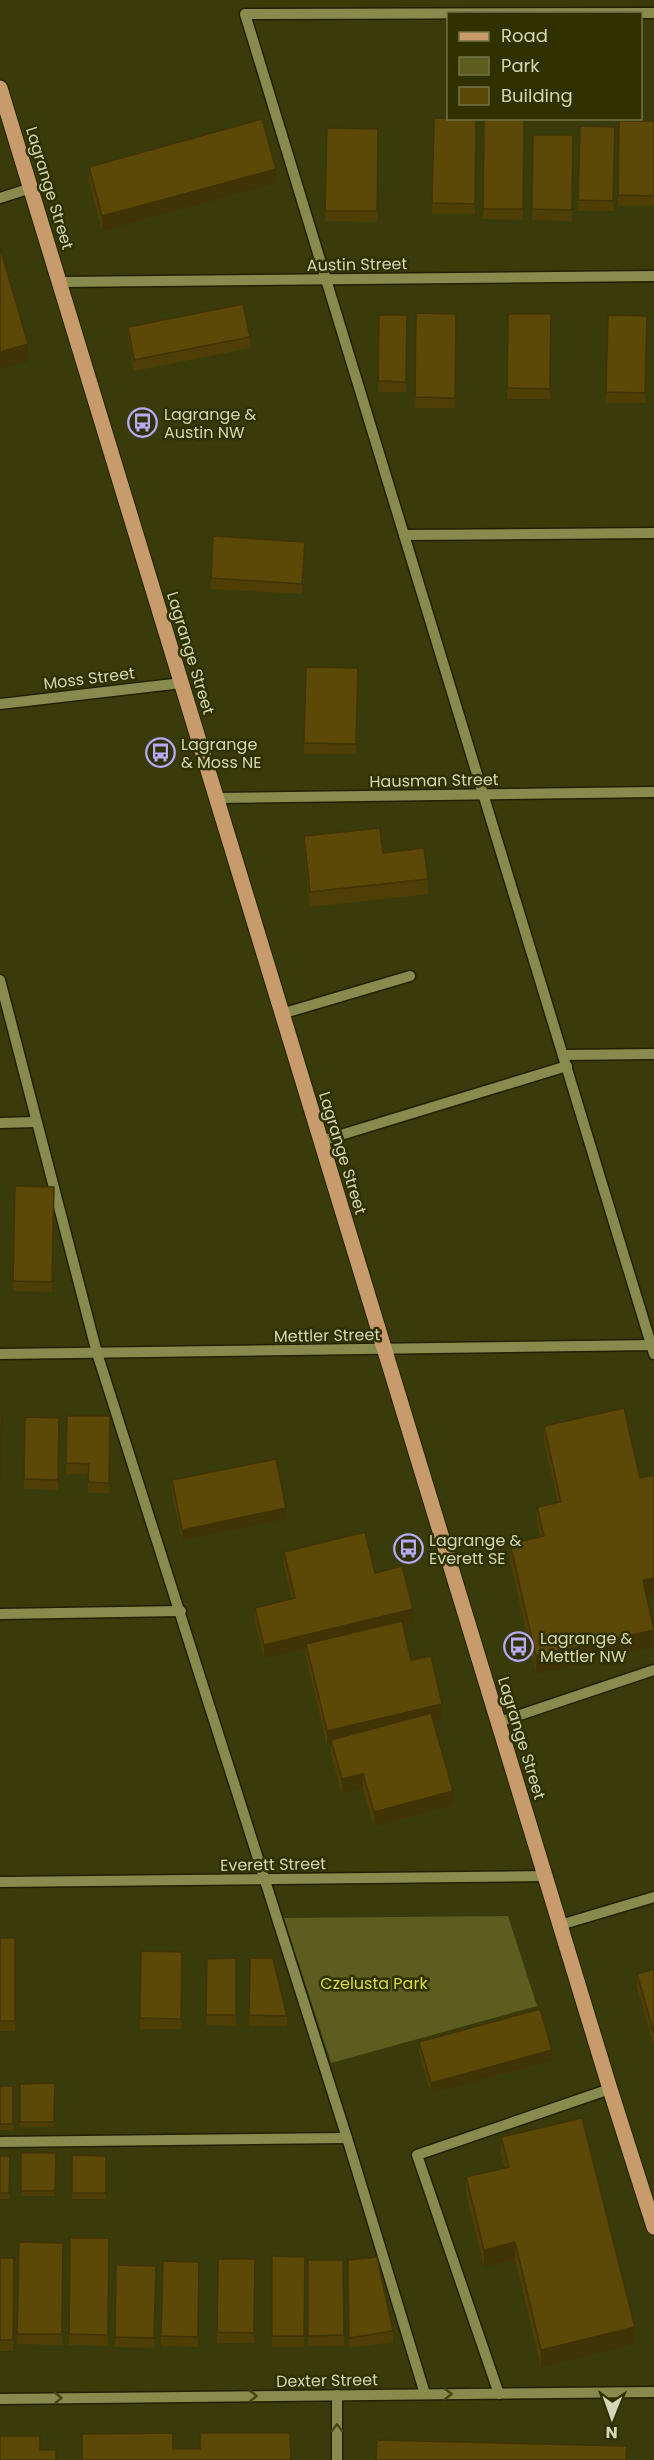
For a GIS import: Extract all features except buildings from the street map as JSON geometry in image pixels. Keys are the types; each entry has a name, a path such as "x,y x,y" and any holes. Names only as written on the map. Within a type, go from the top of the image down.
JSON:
{"main road":[{"name":"Lagrange Street","path":"0,88 281,1014 654,2227"}],"street":[{"path":"447,14 244,14 653,1348"},
{"path":"0,198 31,188"},
{"name":"Austin Street","path":"60,282 654,276"},
{"path":"404,535 654,533"},
{"name":"Moss Street","path":"0,704 182,682"},
{"name":"Hausman Street","path":"215,798 654,792"},
{"path":"281,1014 410,976"},
{"path":"0,980 35,1122 97,1353 181,1611 425,2394"},
{"path":"563,1055 654,1054"},
{"path":"321,1141 567,1066"},
{"path":"0,1123 35,1122"},
{"name":"Mettler Street","path":"0,1354 653,1348"},
{"path":"0,1614 181,1611"},
{"path":"499,1722 654,1670"},
{"name":"Everett Street","path":"0,1882 546,1876"},
{"path":"560,1925 654,1897"},
{"path":"499,2394 417,2155 610,2089"},
{"path":"0,2142 347,2138"},
{"name":"Dexter Street","path":"0,2399 654,2392"},
{"path":"337,2395 337,2460"}],"green space":[{"name":"Czelusta Park","path":"508,1916 537,2006 331,2063 284,1918"}],"place":[{"name":"Lagrange & Austin NW","path":"143,423"},
{"name":"Lagrange & Moss NE","path":"160,753"},
{"name":"Lagrange & Everett SE","path":"408,1549"},
{"name":"Lagrange & Mettler NW","path":"519,1647"}]}
